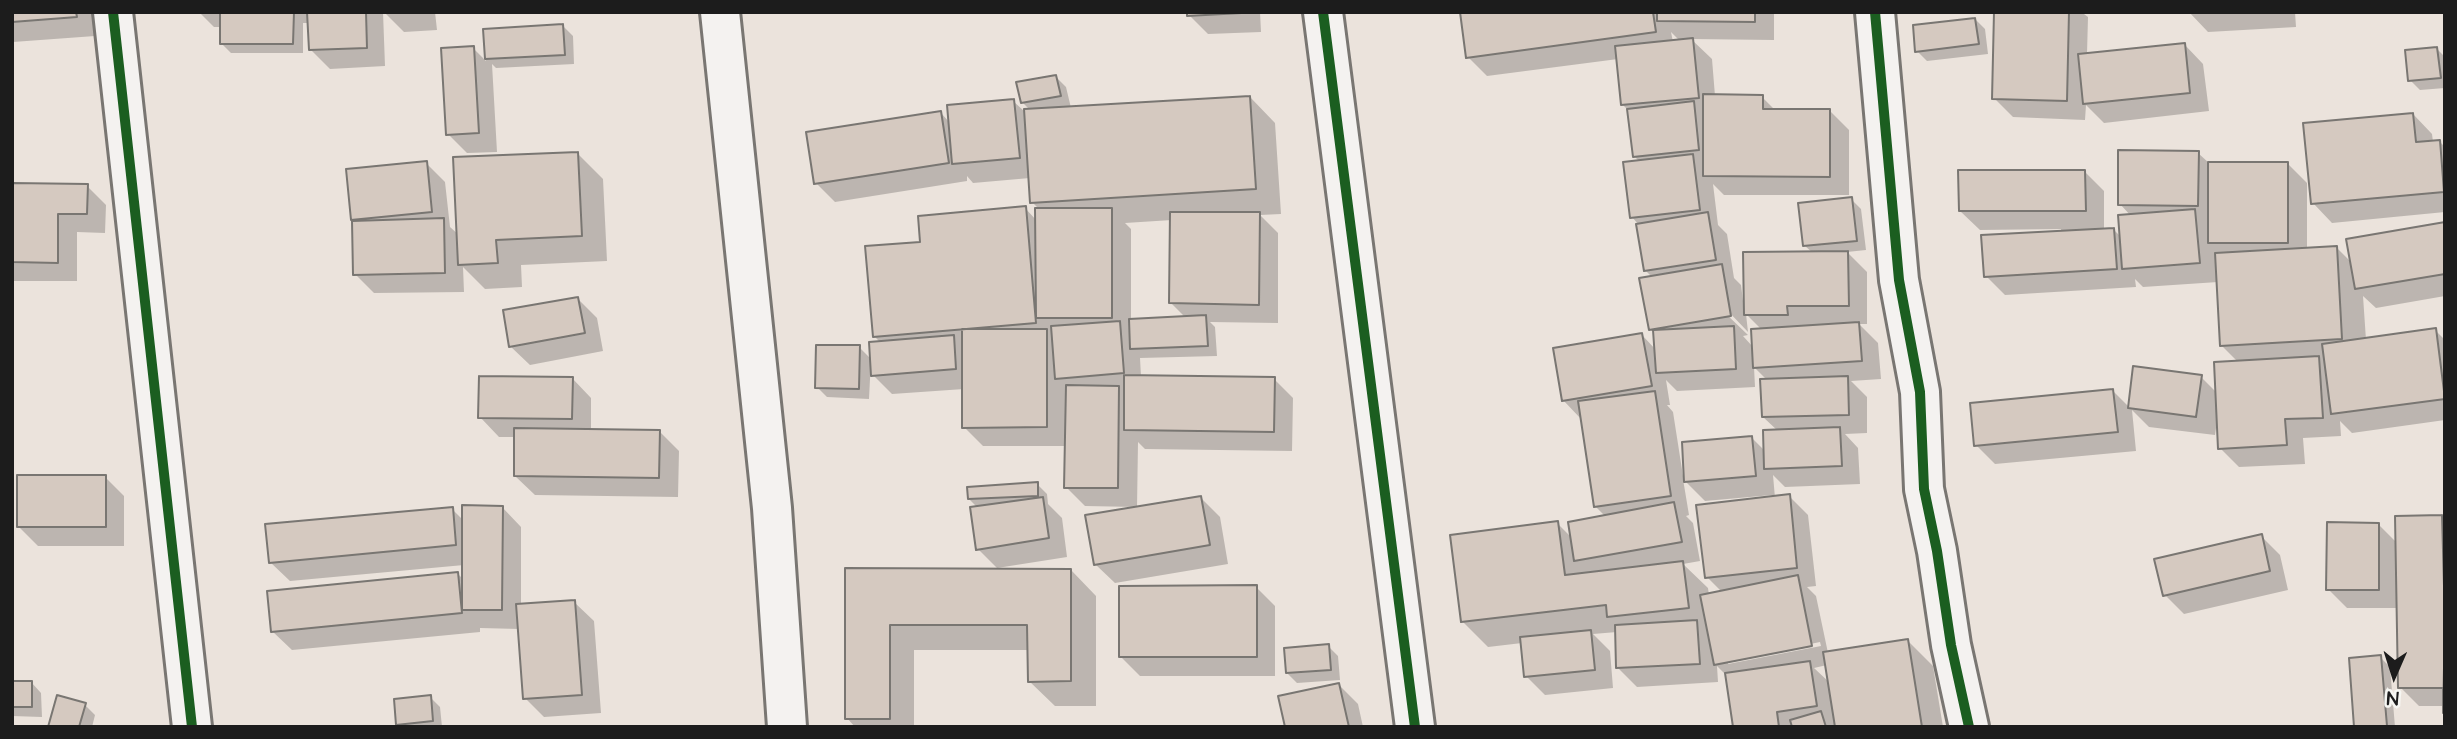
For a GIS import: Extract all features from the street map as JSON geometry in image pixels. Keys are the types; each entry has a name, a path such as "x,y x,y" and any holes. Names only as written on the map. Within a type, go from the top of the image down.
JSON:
{"street":[{"path":"113,12 192,727"},
{"path":"720,12 772,508 787,727"},
{"path":"1323,12 1415,727"},
{"path":"1875,12 1899,280 1920,392 1924,489 1937,551 1951,645 1969,727"}],"building":[{"path":"12,12 76,12 77,17 12,22"},
{"path":"220,12 294,12 293,44 220,44"},
{"path":"307,12 366,12 367,48 309,50"},
{"path":"1187,12 1242,12 1242,13 1187,16"},
{"path":"1460,12 1653,12 1656,32 1466,58"},
{"path":"1657,12 1755,12 1755,22 1657,21"},
{"path":"1994,12 2069,12 2067,101 1992,99"},
{"path":"1975,18 1979,44 1915,52 1913,25"},
{"path":"563,24 565,55 485,59 483,29"},
{"path":"1693,38 1699,98 1621,105 1615,46"},
{"path":"2185,43 2190,93 2083,104 2078,54"},
{"path":"474,46 479,133 446,135 441,48"},
{"path":"2437,47 2441,78 2408,81 2405,50"},
{"path":"1056,75 1061,96 1021,103 1016,82"},
{"path":"1703,94 1763,95 1763,109 1830,109 1830,177 1703,176"},
{"path":"1250,96 1256,189 1030,203 1024,109"},
{"path":"1014,99 1020,158 952,164 947,105"},
{"path":"1694,101 1699,150 1633,157 1627,109"},
{"path":"941,111 949,163 814,184 806,132"},
{"path":"2413,113 2416,142 2440,140 2444,192 2311,204 2303,123"},
{"path":"2118,150 2199,151 2198,206 2118,205"},
{"path":"578,152 582,236 496,240 498,263 458,265 453,157"},
{"path":"1693,154 1700,210 1630,218 1623,162"},
{"path":"427,161 432,212 351,220 346,169"},
{"path":"2208,162 2288,162 2288,243 2208,243"},
{"path":"1958,170 2085,170 2086,211 1959,211"},
{"path":"12,183 88,184 87,214 58,214 58,263 12,262"},
{"path":"1852,197 1857,241 1803,246 1798,203"},
{"path":"1026,206 1036,323 873,337 865,246 920,242 918,216"},
{"path":"1035,208 1112,208 1112,318 1036,318"},
{"path":"2195,209 2200,263 2122,269 2118,215"},
{"path":"1170,212 1260,212 1259,305 1169,303"},
{"path":"1708,212 1716,260 1644,271 1636,224"},
{"path":"444,218 445,273 353,275 352,221"},
{"path":"2445,222 2445,274 2355,289 2346,239"},
{"path":"2114,228 2117,269 1984,277 1981,235"},
{"path":"2337,246 2342,339 2220,346 2215,253"},
{"path":"1848,251 1849,306 1787,306 1788,315 1744,315 1743,252"},
{"path":"1722,264 1731,316 1649,330 1639,278"},
{"path":"578,297 585,333 509,347 503,310"},
{"path":"1206,315 1208,346 1130,349 1129,319"},
{"path":"1120,321 1124,373 1055,379 1051,326"},
{"path":"1859,322 1862,361 1753,368 1751,329"},
{"path":"1734,326 1736,369 1656,373 1653,330"},
{"path":"2436,328 2445,399 2331,414 2322,344"},
{"path":"962,329 1047,329 1047,427 962,428"},
{"path":"1642,333 1652,386 1562,401 1553,348"},
{"path":"954,335 956,369 871,376 869,342"},
{"path":"816,345 860,345 859,389 815,388"},
{"path":"2319,356 2323,418 2285,419 2287,445 2218,449 2214,362"},
{"path":"2133,366 2202,375 2196,417 2128,408"},
{"path":"1124,375 1275,377 1274,432 1124,430"},
{"path":"479,376 573,377 572,419 478,418"},
{"path":"1848,376 1849,415 1762,417 1760,379"},
{"path":"1066,385 1119,386 1118,488 1064,488"},
{"path":"2113,389 2118,432 1974,446 1970,403"},
{"path":"1655,391 1671,496 1594,507 1578,401"},
{"path":"1840,427 1842,466 1764,469 1763,430"},
{"path":"514,428 660,430 659,478 514,476"},
{"path":"1752,436 1756,476 1684,482 1682,442"},
{"path":"17,475 106,475 106,527 17,527"},
{"path":"1038,482 1038,496 968,499 967,487"},
{"path":"1790,494 1797,568 1705,578 1696,505"},
{"path":"1201,496 1210,545 1094,565 1085,515"},
{"path":"1043,497 1049,538 976,550 970,507"},
{"path":"1674,502 1682,542 1574,561 1568,522"},
{"path":"462,505 503,506 502,610 462,610"},
{"path":"453,507 456,545 269,563 265,524"},
{"path":"2442,515 2445,622 2443,713 2443,688 2398,688 2395,516"},
{"path":"1558,521 1565,575 1683,561 1689,608 1607,617 1606,605 1461,622 1450,535"},
{"path":"2327,522 2379,523 2379,590 2326,590"},
{"path":"2262,534 2270,571 2163,596 2154,559"},
{"path":"845,568 1071,569 1071,681 1028,682 1027,625 890,625 890,719 845,719"},
{"path":"458,572 462,613 271,632 267,591"},
{"path":"1798,575 1812,646 1714,665 1700,595"},
{"path":"1257,585 1257,657 1119,657 1119,586"},
{"path":"575,600 582,695 523,699 516,604"},
{"path":"1697,620 1700,664 1616,668 1615,625"},
{"path":"1591,630 1595,670 1524,677 1520,637"},
{"path":"1908,639 1922,727 1835,727 1823,652"},
{"path":"1329,644 1331,670 1286,673 1284,648"},
{"path":"2381,655 2387,726 2354,727 2349,658"},
{"path":"1810,661 1817,706 1777,712 1779,727 1733,727 1725,673"},
{"path":"12,681 32,681 32,707 12,707"},
{"path":"1339,683 1349,727 1285,727 1278,696"},
{"path":"57,695 86,703 79,727 48,727"},
{"path":"431,695 433,721 396,725 394,699"},
{"path":"1821,711 1826,727 1792,727 1790,720"}],"cycle path":[{"path":"113,12 192,727"},
{"path":"1323,12 1415,727"},
{"path":"1875,12 1899,280 1920,392 1924,489 1937,551 1951,645 1969,727"}]}
